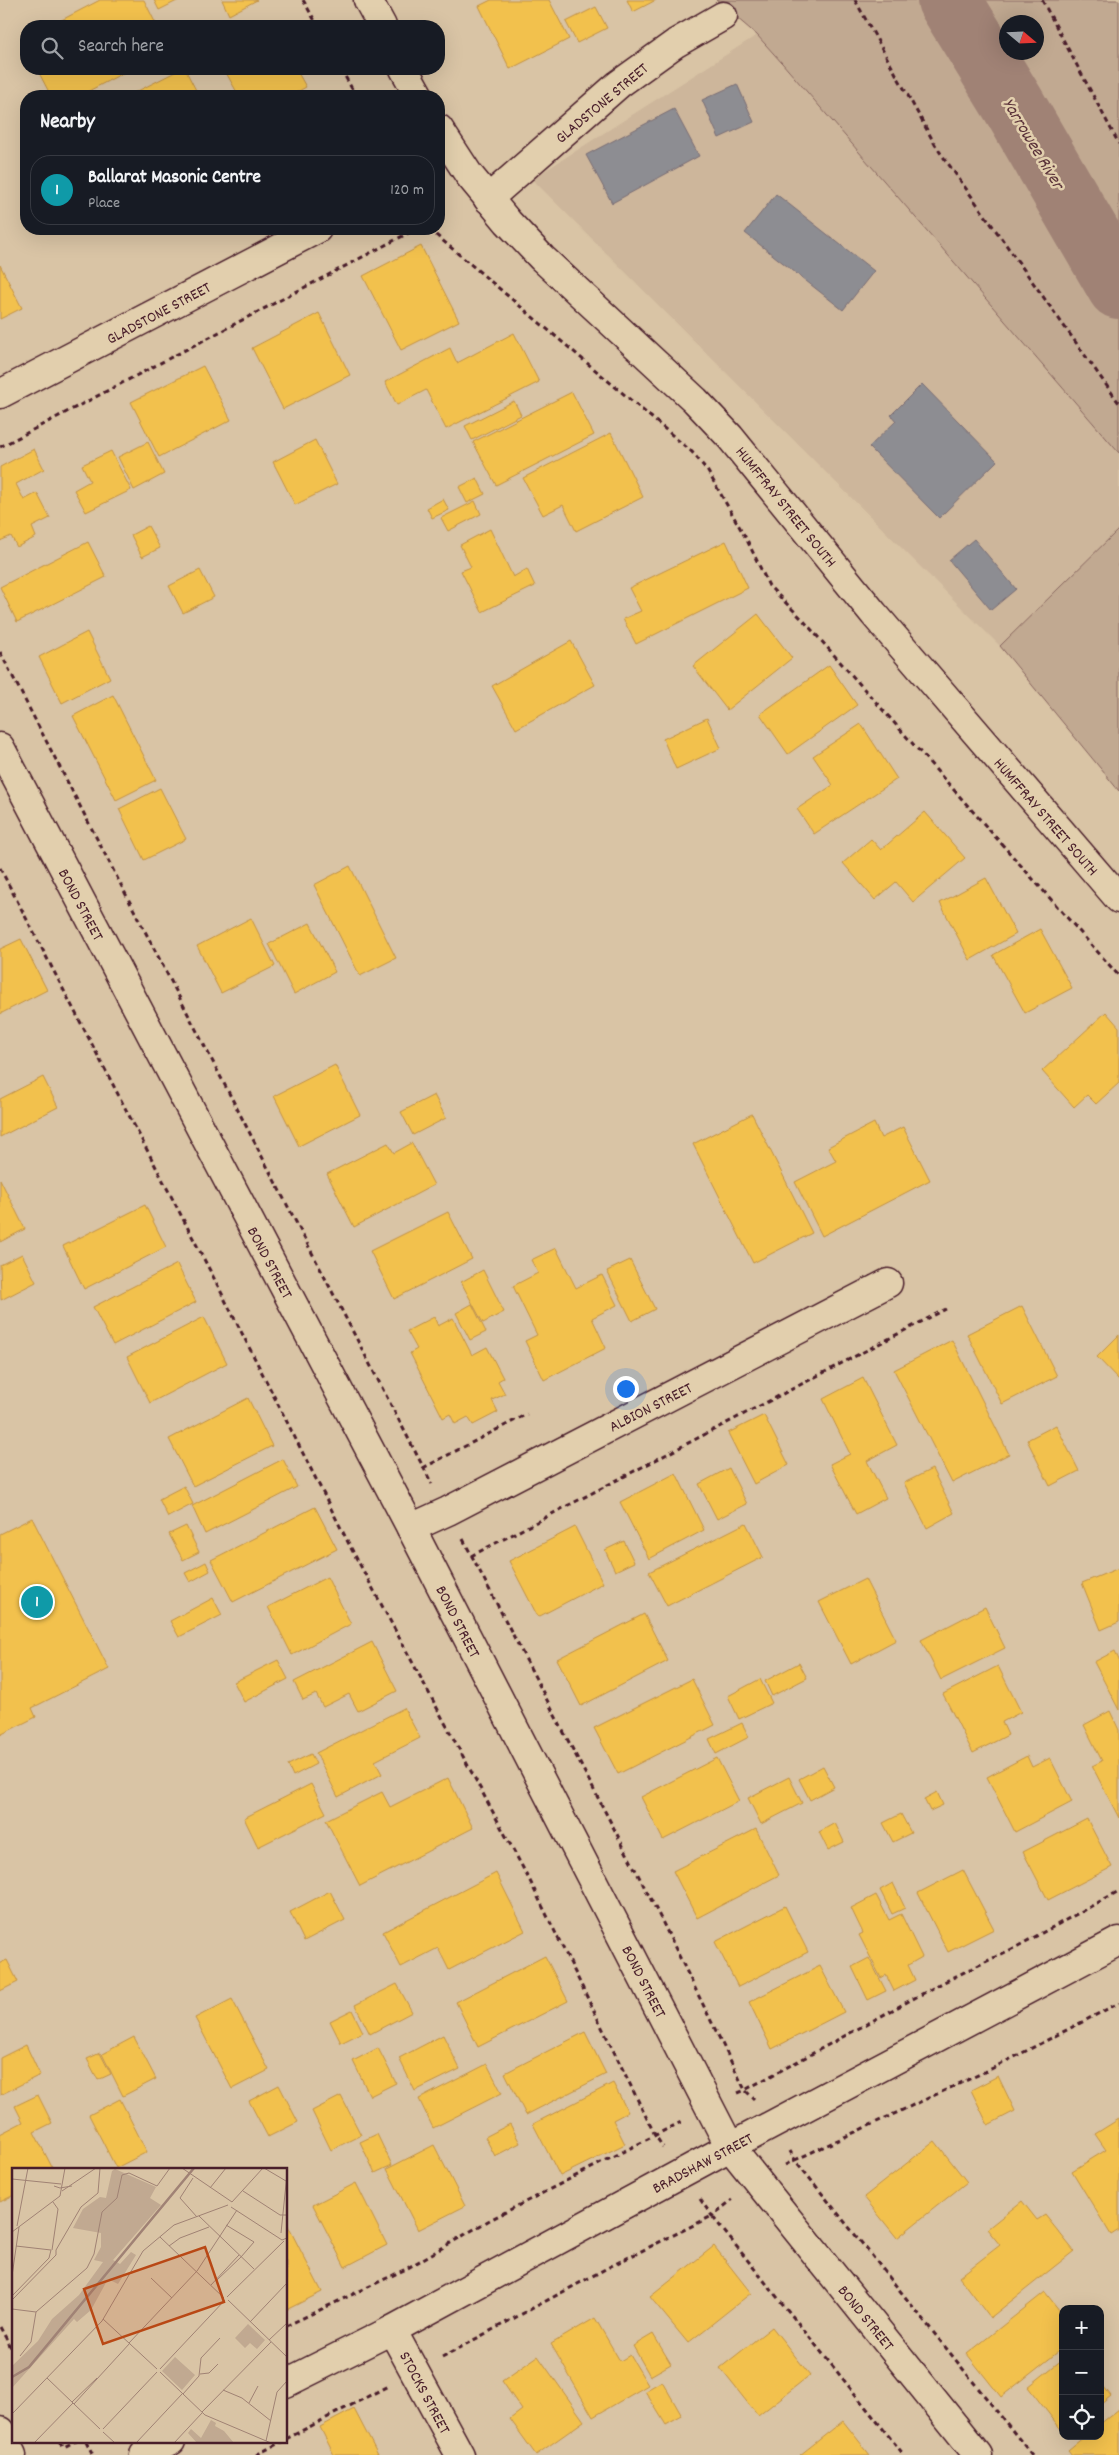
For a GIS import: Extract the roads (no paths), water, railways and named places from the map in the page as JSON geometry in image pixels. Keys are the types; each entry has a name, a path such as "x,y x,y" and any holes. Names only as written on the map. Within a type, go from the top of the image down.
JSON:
{"street":[{"path":"368,0 379,20"},
{"name":"GLADSTONE STREET","path":"488,199 619,84 676,43 723,16"},
{"path":"407,75 416,90"},
{"name":"HUMFFRAY STREET SOUTH","path":"446,157 488,199 542,258 696,400 730,437 874,614 1119,899"},
{"name":"GLADSTONE STREET","path":"0,394 305,235"},
{"name":"BOND STREET","path":"0,747 411,1528 730,2147 978,2455"},
{"name":"ALBION STREET","path":"411,1528 448,1511 888,1283"},
{"name":"BRADSHAW STREET","path":"288,2382 392,2330 730,2147 1119,1941"},
{"name":"STOCKS STREET","path":"392,2330 460,2455"},
{"path":"0,2431 12,2455"},
{"path":"144,2455 169,2442"}],"waterway":[{"name":"Yarrowee River","path":"949,0 1013,104 1119,287"}],"place":[{"name":"Ballarat Masonic Centre","path":"37,1602"}]}
